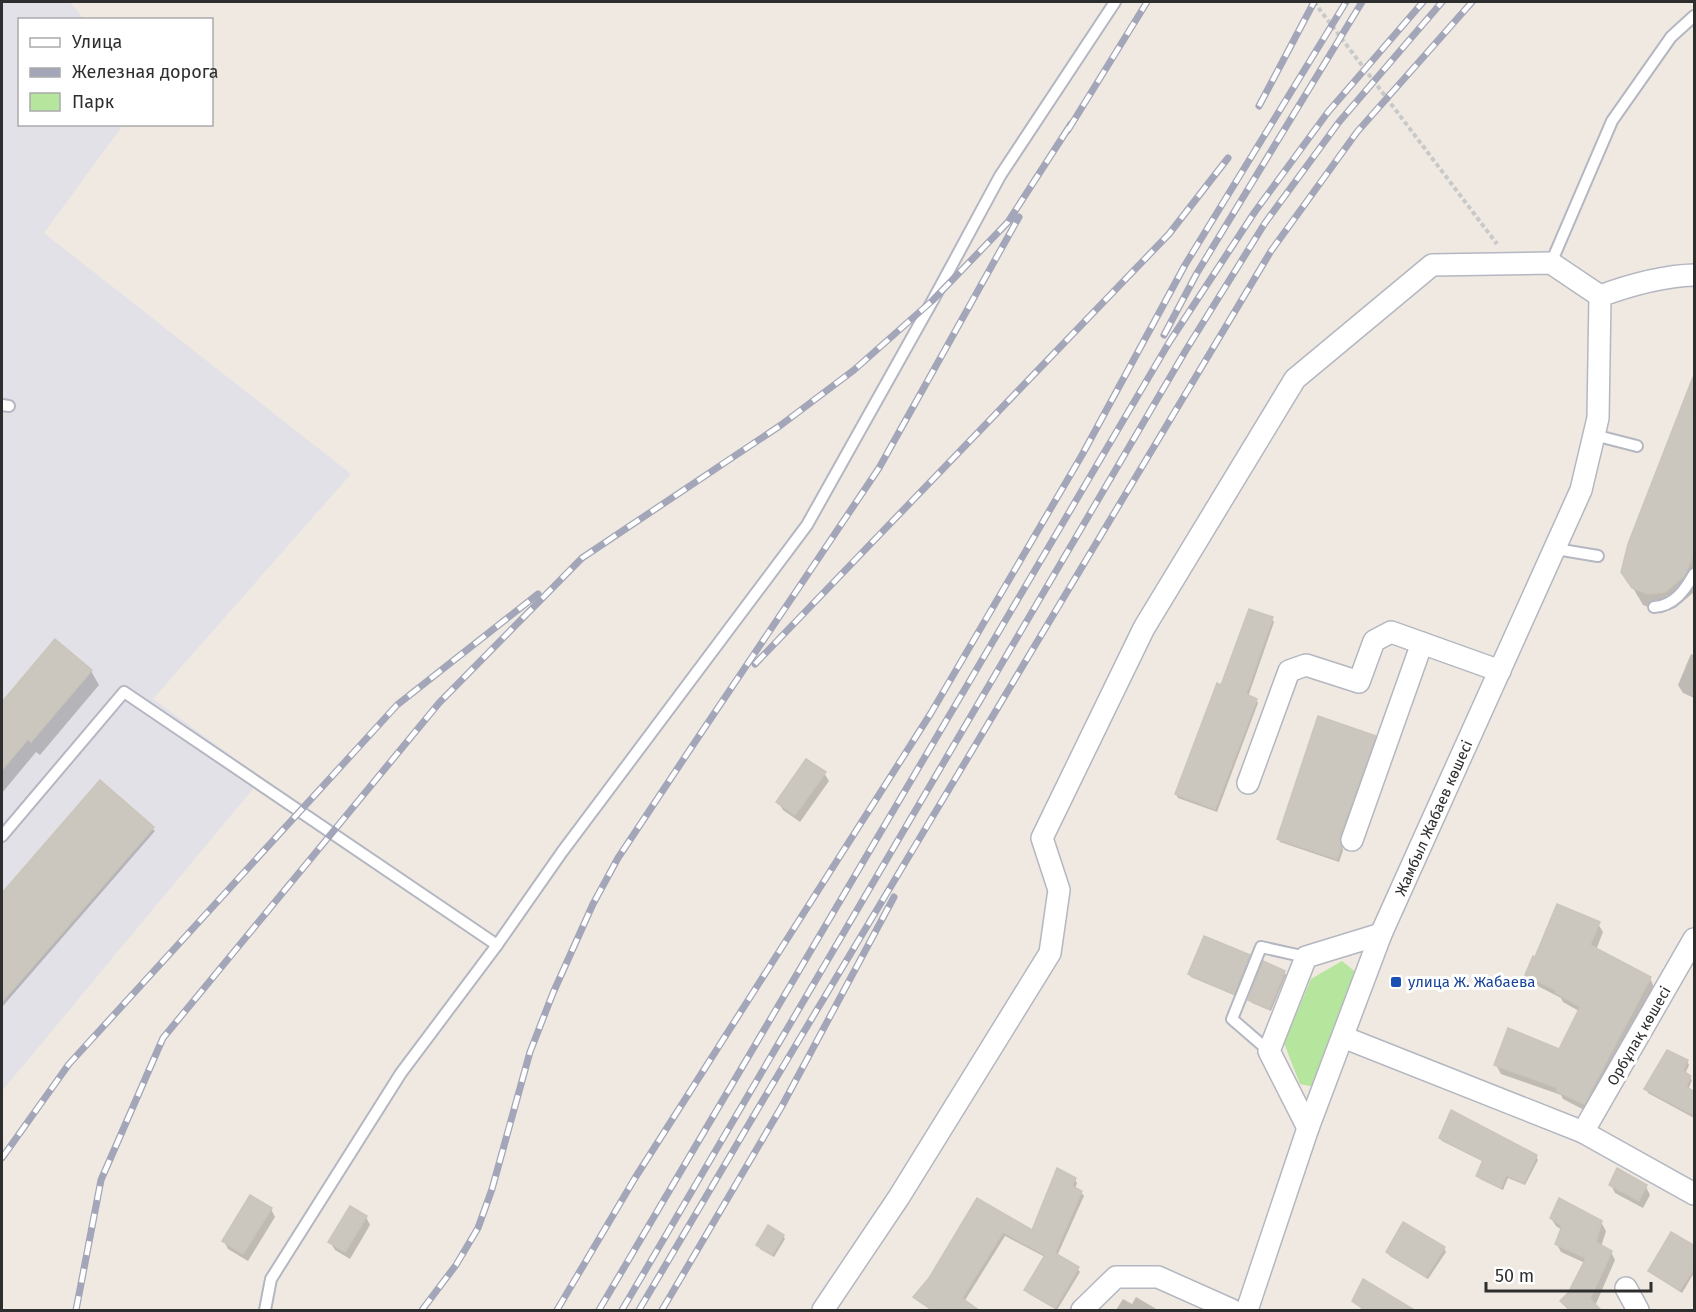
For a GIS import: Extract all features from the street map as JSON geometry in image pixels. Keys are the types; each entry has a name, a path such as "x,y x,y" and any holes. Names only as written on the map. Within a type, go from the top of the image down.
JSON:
{"street":[{"path":"823,1311 899,1197 1050,953 1059,890 1042,838 1144,628 1295,379 1432,265 1551,263 1600,296 1625,286 1695,275"},
{"name":"Жамбыл Жабаев көшесі","path":"1247,1311 1308,1128 1381,934 1581,490 1598,418 1600,296"},
{"path":"1248,783 1289,671 1306,665 1359,682 1374,641 1391,632 1500,671"},
{"path":"1352,840 1422,643"},
{"path":"1308,1128 1269,1051 1305,957 1381,934"},
{"name":"Орбұлақ көшесі","path":"1583,1132 1695,939"},
{"path":"1343,1036 1583,1132 1695,1194"},
{"path":"1082,1311 1116,1276 1158,1277 1232,1311"},
{"path":"1626,1288 1638,1311"}],"lane":[{"path":"266,1311 271,1279 402,1073 497,945 562,852 807,525 1000,176 1115,2"},
{"path":"1551,263 1612,121 1671,37 1695,16"},
{"path":"1594,435 1637,446"},
{"path":"1556,549 1598,556"},
{"path":"1654,607 1664,606 1676,600 1695,574"},
{"path":"2,836 124,692 497,945"},
{"path":"1269,1051 1232,1019 1261,947 1305,957"},
{"path":"260,1311 268,1299"}],"path":[{"path":"1314,2 1512,263"}],"shaded area":[{"path":"2,2 70,2 83,18 18,18 18,126 122,126 44,233 351,474 153,699 262,778 2,1091"}],"green space":[{"path":"1342,961 1358,974 1315,1087 1300,1084 1284,1043 1311,979"}],"building":[{"path":"1693,377 1695,552 1684,576 1665,592 1648,594 1632,588 1621,572 1628,544"},
{"path":"1249,609 1273,617 1246,694 1257,699 1215,809 1175,794 1217,683 1221,685"},
{"path":"55,639 92,670 31,742 28,739 2,770 2,702"},
{"path":"1318,716 1376,736 1340,836 1341,847 1337,859 1277,839"},
{"path":"806,759 826,772 795,815 776,802"},
{"path":"100,780 154,827 2,1002 2,893"},
{"path":"1557,904 1600,922 1590,945 1651,977 1584,1104 1556,1091 1558,1088 1494,1065 1508,1028 1559,1049 1580,1007 1556,993 1557,991 1525,975"},
{"path":"1204,936 1250,955 1234,994 1188,974"},
{"path":"1263,961 1285,971 1269,1009 1248,1000"},
{"path":"1667,1050 1688,1060 1683,1071 1691,1076 1686,1087 1695,1092 1695,1116 1644,1089"},
{"path":"1451,1110 1537,1155 1524,1183 1506,1175 1501,1188 1476,1176 1483,1160 1439,1138"},
{"path":"1057,1168 1076,1178 1072,1186 1082,1191 1055,1253 1079,1267 1055,1308 1024,1290 1045,1255 1003,1232 962,1298 980,1311 934,1311 913,1297 929,1278 977,1198 1032,1230"},
{"path":"1617,1168 1647,1185 1639,1201 1609,1185"},
{"path":"250,1195 272,1208 243,1254 222,1241"},
{"path":"1559,1198 1602,1221 1596,1242 1612,1251 1590,1299 1602,1311 1571,1311 1560,1301 1568,1293 1586,1258 1555,1244 1562,1226 1550,1218"},
{"path":"350,1206 367,1216 345,1252 328,1242"},
{"path":"1403,1222 1445,1247 1426,1277 1386,1252"},
{"path":"768,1225 784,1235 772,1255 756,1245"},
{"path":"1671,1232 1695,1246 1695,1267 1680,1290 1648,1271"},
{"path":"1363,1279 1416,1311 1366,1311 1352,1301"}],"railway":[{"path":"1068,130 1147,2"},
{"path":"1259,106 1314,2"},
{"path":"557,1310 635,1178 931,713 1082,455 1185,265 1346,2"},
{"path":"1164,335 1197,273 1362,2"},
{"path":"599,1310 1170,341 1254,213 1328,112 1423,2"},
{"path":"622,1310 1186,350 1265,223 1339,122 1442,2"},
{"path":"639,1310 1271,251 1357,132 1472,2"},
{"path":"76,1310 101,1180 163,1038 439,703 582,558 781,425 854,370 933,300 1008,222 1071,124"},
{"path":"755,664 1169,234 1228,158"},
{"path":"422,1310 456,1265 478,1228 492,1189 530,1052 553,993 593,904 618,858 879,468 1019,217"},
{"path":"2,1158 69,1064 397,705 538,594"},
{"path":"662,1310 782,1106 894,897"}],"place":[{"name":"улица Ж. Жабаева","path":"1396,982"}]}
